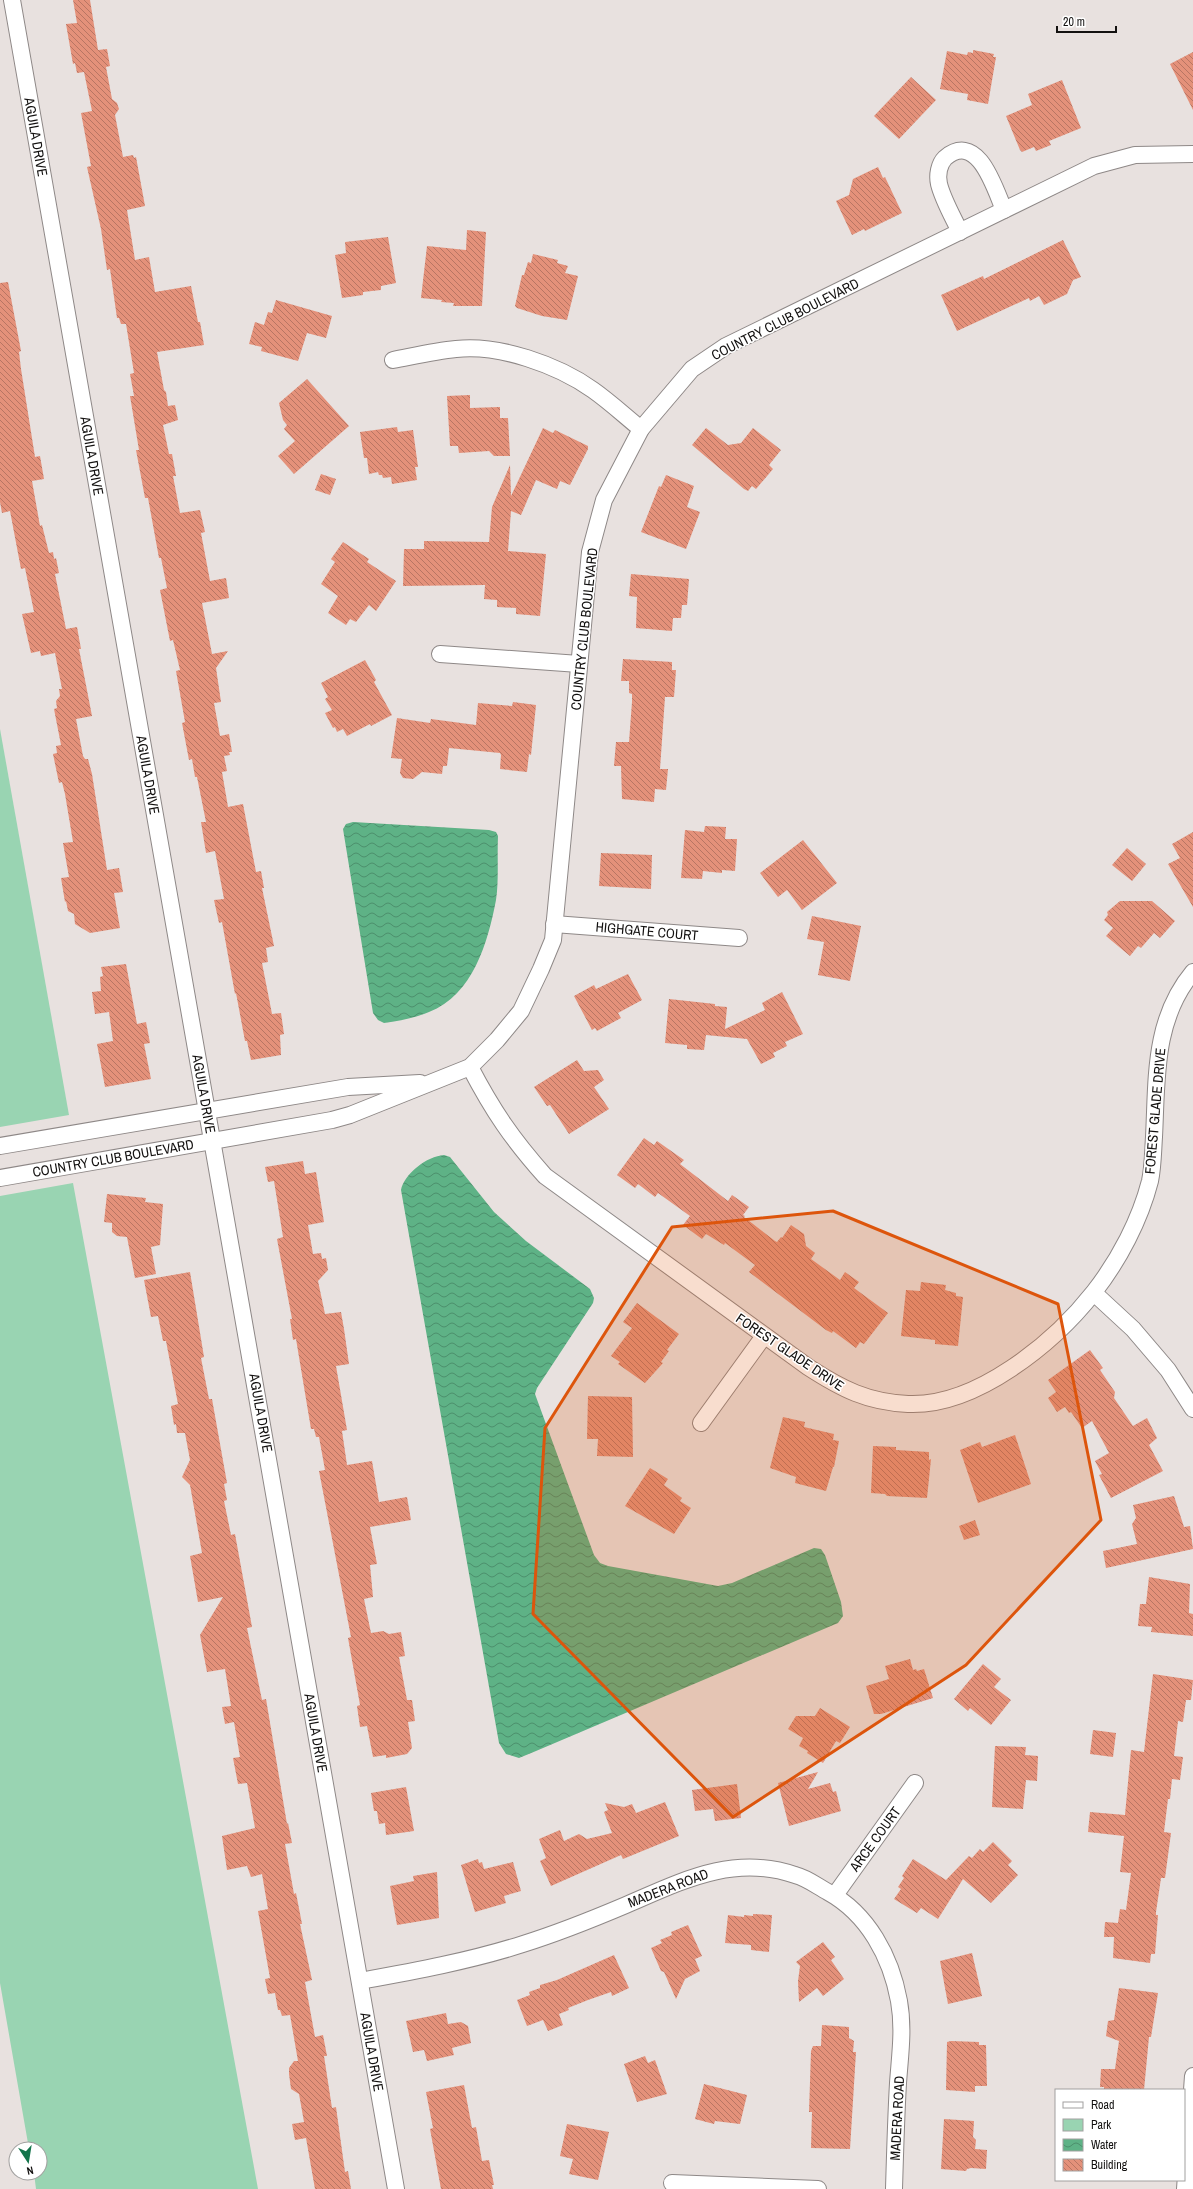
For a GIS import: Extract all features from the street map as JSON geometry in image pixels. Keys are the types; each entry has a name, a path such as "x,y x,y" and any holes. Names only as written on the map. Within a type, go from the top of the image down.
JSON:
{"street":[{"name":"AGUILA DRIVE","path":"12,0 396,2189"},
{"path":"960,232 939,184 938,172 942,162 951,154 963,152 974,154 979,158 983,163 1004,210"},
{"name":"COUNTRY CLUB BOULEVARD","path":"0,1178 350,1115 470,1067 497,1040 521,1011 553,940 590,552 604,500 641,429 692,369 726,346 1094,166 1135,155 1193,154"},
{"path":"393,360 457,348 492,350 520,356 564,373 593,390 641,429"},
{"path":"440,654 579,664"},
{"name":"HIGHGATE COURT","path":"554,924 739,938"},
{"name":"FOREST GLADE DRIVE","path":"470,1067 498,1119 515,1143 545,1176 764,1336 839,1388 873,1400 910,1404 946,1400 980,1388 1011,1368 1055,1333 1094,1293 1117,1258 1137,1221 1150,1180 1159,1046 1170,1008 1184,982 1193,972"},
{"name":"COUNTRY CLUB BOULEVARD","path":"0,1146 348,1087 434,1082"},
{"path":"1094,1293 1138,1335 1168,1370 1193,1409"},
{"path":"701,1422 764,1336"},
{"name":"ARCE COURT","path":"835,1895 915,1783"},
{"name":"MADERA ROAD","path":"360,1981 447,1965 524,1944 625,1905 676,1883 712,1871 755,1867 795,1875 835,1895 852,1909 873,1934 883,1952 893,1976 902,2022 894,2189"},
{"path":"1185,2189 1193,2076"},
{"path":"672,2183 818,2189"}],"highlighted area":[{"path":"833,1211 1058,1304 1101,1520 966,1665 733,1817 533,1614 545,1428 672,1227"}],"green space":[{"path":"0,729 69,1115 0,1127"},
{"path":"73,1183 258,2189 36,2189 35,2181 48,2181 48,2141 28,2141 0,1983 0,1196"}],"water":[{"path":"353,822 489,830 496,832 498,836 496,900 493,916 483,949 476,965 457,993 444,1004 424,1014 384,1023 378,1020 373,1013 343,829 346,824"},
{"path":"444,1155 450,1157 494,1212 526,1241 590,1289 594,1298 593,1303 537,1388 535,1394 594,1555 600,1563 608,1566 718,1586 732,1583 814,1548 821,1549 825,1555 841,1602 843,1616 838,1623 519,1758 506,1754 499,1743 401,1190 411,1172 417,1167 437,1156"}],"building":[{"path":"73,0 90,0 98,50 107,49 110,66 106,67 112,99 117,103 119,109 115,115 123,157 133,155 134,158 136,157 145,206 127,210 135,260 149,257 155,292 191,286 198,322 200,322 204,345 157,352 168,406 175,405 178,420 163,425 169,454 172,454 176,476 173,476 180,513 200,510 205,532 201,533 210,581 226,578 229,598 202,603 212,654 228,651 216,668 221,702 214,703 220,736 229,734 232,752 229,752 230,755 224,756 227,771 222,772 228,807 243,804 256,872 261,871 264,888 262,888 274,946 266,948 268,962 262,963 272,1014 281,1013 284,1034 280,1035 281,1055 251,1060 247,1041 245,1041 236,993 235,994 222,922 219,923 214,900 224,899 215,851 206,853 201,822 206,822 197,777 195,777 192,759 189,760 182,723 185,722 176,671 180,670 173,640 170,641 160,590 167,588 161,558 159,558 148,498 145,498 136,450 139,450 130,396 134,396 130,374 134,373 126,324 121,324 119,318 117,318 110,269 107,270 101,229 87,167 91,166 81,113 92,111 84,72 77,73 75,63 73,64 66,24 77,23"},
{"path":"973,50 994,54 993,57 996,57 988,104 967,100 968,94 940,89 947,51 967,55 968,52 973,53"},
{"path":"1193,52 1193,110 1170,64"},
{"path":"911,77 936,100 899,139 874,116"},
{"path":"1062,80 1081,128 1049,141 1051,145 1036,151 1034,147 1022,152 1006,116 1032,105 1028,94"},
{"path":"878,167 883,178 885,177 902,213 865,231 864,229 852,235 836,201 849,195 853,179"},
{"path":"467,230 486,232 482,306 453,306 454,303 421,298 427,246 466,250"},
{"path":"388,237 396,283 381,286 381,290 363,292 363,295 342,298 335,255 346,253 345,242"},
{"path":"1063,240 1081,277 1073,280 1067,294 1044,305 1039,296 1030,301 1029,298 957,331 941,295 983,276 984,279"},
{"path":"533,254 558,260 557,263 568,266 565,273 578,276 567,320 542,316 515,306 522,275 524,275 528,262 531,263"},
{"path":"8,282 21,351 19,352 21,369 35,457 40,456 44,479 32,481 40,526 42,525 49,553 53,552 54,559 56,558 59,573 55,574 66,629 77,627 81,649 79,649 92,716 76,719 83,756 85,759 88,759 92,774 107,870 119,868 123,892 114,893 120,928 90,933 75,924 74,914 68,911 61,878 69,877 63,843 73,842 65,794 62,782 59,783 53,754 57,753 56,746 61,745 54,709 57,708 56,701 60,696 59,689 62,689 55,653 41,656 40,651 31,653 22,614 34,612 25,568 21,569 10,511 2,513 0,502 0,283"},
{"path":"276,300 332,316 326,338 307,333 298,361 261,351 262,347 249,344 255,322 264,325 268,312 272,313"},
{"path":"307,379 349,426 294,474 278,456 295,441 284,429 287,425 283,420 279,403"},
{"path":"470,395 470,408 500,407 500,418 508,418 510,456 494,456 489,451 459,453 458,446 450,446 447,396"},
{"path":"397,427 398,432 413,430 418,467 415,467 417,480 392,484 391,477 383,478 378,472 369,474 367,458 364,458 360,432"},
{"path":"543,428 553,433 555,430 588,446 588,449 570,485 560,481 557,489 536,480 521,515 511,511 508,551 546,554 540,616 516,614 516,608 497,607 497,600 484,599 485,585 403,586 404,549 424,549 424,541 489,542 492,507 510,465 511,496"},
{"path":"706,428 728,445 741,443 753,428 781,450 769,465 773,469 756,489 752,486 748,491 744,489 692,445"},
{"path":"321,474 336,479 330,495 315,490"},
{"path":"666,475 694,486 687,507 700,512 686,549 641,532 659,486 661,487"},
{"path":"343,542 369,559 367,562 396,581 376,611 369,605 356,622 350,619 346,625 328,613 338,596 321,584 335,562 331,559"},
{"path":"631,574 689,579 687,605 682,605 681,618 673,618 672,631 636,628 637,597 629,596"},
{"path":"623,659 672,662 672,670 676,670 674,697 665,697 660,769 668,769 666,790 655,789 654,802 622,799 621,766 614,766 616,742 629,742 632,694 629,693 629,681 621,681"},
{"path":"365,660 376,680 374,682 392,715 347,736 343,729 337,732 335,727 333,728 325,713 332,710 325,699 328,697 321,683"},
{"path":"513,702 536,705 531,755 529,754 527,772 500,769 500,753 449,748 447,766 443,766 442,774 422,772 413,779 403,778 400,773 402,759 391,758 397,718 430,723 431,719 476,725 478,703 512,706"},
{"path":"705,826 726,827 725,839 737,839 735,871 722,870 722,873 703,871 702,879 681,878 685,830 704,832"},
{"path":"1193,832 1193,907 1168,864 1180,858 1172,844"},
{"path":"803,840 837,883 802,910 787,890 778,897 760,873"},
{"path":"1127,848 1146,864 1132,881 1112,865"},
{"path":"601,853 652,855 651,889 599,886"},
{"path":"1120,901 1152,901 1175,921 1160,938 1154,933 1141,948 1138,946 1130,956 1106,936 1113,928 1104,920 1108,915 1107,912"},
{"path":"812,916 861,926 850,981 818,975 824,942 807,939"},
{"path":"126,964 137,1024 146,1022 150,1043 144,1044 151,1079 105,1087 97,1044 113,1041 109,1012 95,1014 92,992 101,991 100,977 103,976 101,967"},
{"path":"628,974 642,1000 618,1013 621,1018 597,1031 595,1028 592,1030 574,996 594,985 596,989"},
{"path":"782,992 803,1034 785,1042 787,1046 773,1053 775,1057 761,1064 747,1039 706,1035 704,1050 687,1049 687,1045 665,1043 669,999 715,1004 715,1006 727,1007 725,1029 765,1010 762,1003"},
{"path":"577,1060 584,1071 598,1070 604,1080 594,1087 609,1109 569,1134 550,1105 547,1106 534,1087"},
{"path":"644,1138 654,1145 657,1141 684,1160 680,1164 728,1201 732,1195 749,1207 743,1215 745,1216 744,1217 775,1241 777,1242 781,1237 782,1238 791,1225 804,1234 806,1246 815,1253 811,1259 840,1280 845,1272 859,1282 854,1288 888,1313 864,1344 860,1342 856,1348 833,1331 832,1333 826,1330 749,1272 755,1265 725,1243 724,1245 706,1234 702,1239 683,1225 690,1216 658,1193 655,1197 638,1184 635,1188 617,1175"},
{"path":"303,1161 305,1174 316,1172 324,1222 308,1225 313,1254 321,1253 322,1259 326,1258 328,1270 318,1281 325,1314 341,1312 344,1329 349,1364 336,1366 347,1430 342,1431 347,1465 372,1461 379,1502 407,1497 411,1520 370,1527 377,1564 370,1565 373,1597 364,1599 371,1633 383,1631 389,1634 401,1632 405,1656 399,1657 407,1700 412,1700 415,1721 408,1722 412,1748 407,1754 386,1758 386,1755 373,1757 367,1726 360,1727 357,1706 360,1705 348,1638 351,1637 319,1471 325,1470 319,1437 316,1437 314,1429 311,1429 296,1339 293,1340 290,1319 292,1319 277,1239 283,1237 274,1181 268,1182 265,1167"},
{"path":"107,1194 146,1198 145,1202 163,1204 160,1245 151,1247 156,1274 135,1278 127,1237 117,1236 112,1232 112,1223 104,1222"},
{"path":"190,1272 204,1357 201,1358 209,1399 212,1399 227,1483 224,1484 227,1500 224,1501 231,1535 235,1534 252,1627 247,1628 262,1700 266,1699 287,1824 288,1823 292,1843 285,1844 294,1894 296,1893 302,1924 300,1924 312,1980 305,1982 315,2037 323,2035 327,2056 324,2056 332,2108 336,2107 345,2172 348,2171 351,2189 315,2189 306,2138 295,2140 292,2124 304,2122 299,2094 291,2089 289,2068 294,2061 298,2061 290,2015 282,2016 280,2010 278,2010 275,1993 268,1994 265,1979 270,1978 258,1911 268,1909 262,1874 251,1877 247,1866 227,1870 222,1836 255,1828 247,1783 238,1784 233,1758 240,1757 234,1722 225,1724 222,1707 231,1706 225,1669 207,1672 200,1635 223,1597 198,1602 190,1556 202,1553 190,1485 182,1477 190,1460 185,1433 177,1433 176,1424 174,1425 171,1406 178,1404 166,1341 163,1341 158,1316 151,1317 144,1280"},
{"path":"921,1282 946,1285 945,1290 956,1293 956,1296 963,1297 958,1346 935,1344 935,1340 901,1336 906,1290 920,1291"},
{"path":"637,1303 679,1334 667,1350 669,1351 661,1362 663,1363 645,1383 618,1364 620,1362 611,1356 632,1328 623,1322"},
{"path":"1090,1350 1103,1368 1100,1370 1115,1392 1114,1398 1133,1426 1147,1418 1157,1438 1149,1445 1163,1471 1111,1498 1099,1475 1102,1474 1095,1461 1109,1453 1092,1421 1082,1428 1071,1412 1069,1413 1065,1407 1057,1412 1048,1398 1056,1392 1048,1380"},
{"path":"588,1396 632,1397 633,1457 597,1456 598,1439 587,1439"},
{"path":"783,1417 805,1422 804,1427 834,1434 833,1440 839,1441 834,1467 826,1491 795,1483 796,1477 770,1468"},
{"path":"1015,1435 1031,1484 978,1503 960,1450 980,1442 982,1447"},
{"path":"873,1446 896,1447 896,1450 929,1452 929,1460 931,1459 927,1498 887,1496 885,1494 871,1493"},
{"path":"650,1468 668,1479 664,1485 682,1498 680,1501 691,1508 674,1534 625,1506"},
{"path":"1174,1496 1184,1527 1190,1526 1193,1549 1106,1568 1103,1551 1137,1544 1132,1524 1136,1518 1133,1505"},
{"path":"975,1520 980,1535 964,1540 959,1526"},
{"path":"1149,1577 1190,1584 1189,1613 1193,1614 1193,1636 1151,1632 1152,1627 1138,1626 1140,1604 1146,1604"},
{"path":"910,1659 913,1670 916,1669 917,1671 924,1669 933,1698 881,1714 874,1714 866,1686 889,1679 885,1666"},
{"path":"983,1664 1001,1679 994,1687 1011,1700 991,1725 970,1708 968,1711 954,1699"},
{"path":"1153,1674 1193,1680 1191,1700 1186,1700 1183,1722 1178,1721 1174,1756 1183,1757 1180,1780 1172,1779 1170,1799 1168,1799 1164,1832 1171,1833 1165,1878 1161,1878 1156,1912 1156,1915 1158,1915 1155,1954 1151,1954 1150,1963 1113,1958 1114,1937 1104,1937 1105,1922 1118,1923 1120,1909 1126,1910 1131,1873 1120,1872 1124,1836 1088,1832 1090,1812 1125,1815 1131,1750 1144,1752"},
{"path":"820,1708 850,1727 840,1743 836,1741 823,1763 799,1746 803,1738 788,1729 796,1716 815,1716"},
{"path":"1093,1730 1116,1733 1113,1757 1090,1754"},
{"path":"995,1746 1026,1747 1025,1755 1038,1756 1037,1781 1026,1780 1023,1809 992,1807"},
{"path":"818,1772 808,1789 830,1783 833,1792 836,1791 841,1811 789,1826 778,1783"},
{"path":"737,1784 741,1818 715,1821 713,1809 695,1811 692,1790"},
{"path":"406,1787 414,1831 386,1835 385,1823 379,1824 377,1811 374,1811 371,1793"},
{"path":"665,1802 679,1836 623,1859 621,1855 551,1886 540,1861 546,1858 539,1839 560,1830 564,1841 579,1834 587,1839 612,1833 604,1812 608,1810 605,1803 624,1807 632,1804 636,1813"},
{"path":"993,1842 1012,1861 1008,1865 1018,1875 991,1903 963,1879 938,1919 921,1908 917,1913 894,1899 901,1889 898,1887 904,1878 902,1876 913,1859 946,1880 969,1856 972,1858 980,1849 983,1852"},
{"path":"478,1859 479,1863 482,1862 484,1869 513,1862 521,1891 504,1896 506,1903 475,1912 461,1865"},
{"path":"437,1872 439,1918 397,1925 390,1886 414,1881 413,1876"},
{"path":"753,1914 772,1915 769,1952 751,1950 751,1945 725,1943 728,1915 744,1917 744,1915 753,1916"},
{"path":"688,1925 702,1956 695,1959 700,1971 685,1979 676,1999 651,1948 662,1943 660,1940 672,1935 671,1932"},
{"path":"823,1942 835,1957 831,1960 844,1979 823,1996 817,1988 799,2002 798,1981 800,1966 796,1962"},
{"path":"972,1953 982,1996 948,2004 940,1961"},
{"path":"614,1955 629,1988 612,1996 611,1992 568,2008 569,2010 559,2014 563,2025 548,2031 543,2020 527,2026 517,2000 530,1995 529,1992 540,1988 540,1985 557,1980"},
{"path":"1119,1988 1158,1993 1151,2037 1149,2037 1144,2089 1104,2089 1104,2087 1100,2087 1101,2069 1115,2069 1119,2041 1106,2036 1108,2021 1114,2020"},
{"path":"446,2013 448,2024 461,2022 468,2026 471,2043 452,2048 454,2055 427,2061 424,2050 413,2052 406,2021"},
{"path":"822,2025 849,2027 849,2038 854,2041 853,2052 856,2052 850,2149 811,2148 812,2112 809,2112 811,2051 813,2046 821,2046"},
{"path":"947,2042 979,2042 979,2045 986,2045 987,2086 975,2086 975,2092 946,2090"},
{"path":"645,2056 648,2063 655,2060 667,2094 637,2102 624,2064"},
{"path":"704,2084 747,2095 740,2124 715,2121 714,2124 695,2119"},
{"path":"464,2085 472,2128 476,2127 482,2161 489,2160 494,2185 492,2185 493,2189 441,2189 430,2129 433,2128 426,2092"},
{"path":"944,2119 974,2121 973,2137 976,2140 975,2149 987,2150 986,2169 971,2168 967,2169 966,2171 941,2169"},
{"path":"567,2124 609,2132 598,2180 569,2174 573,2159 560,2156"}]}
